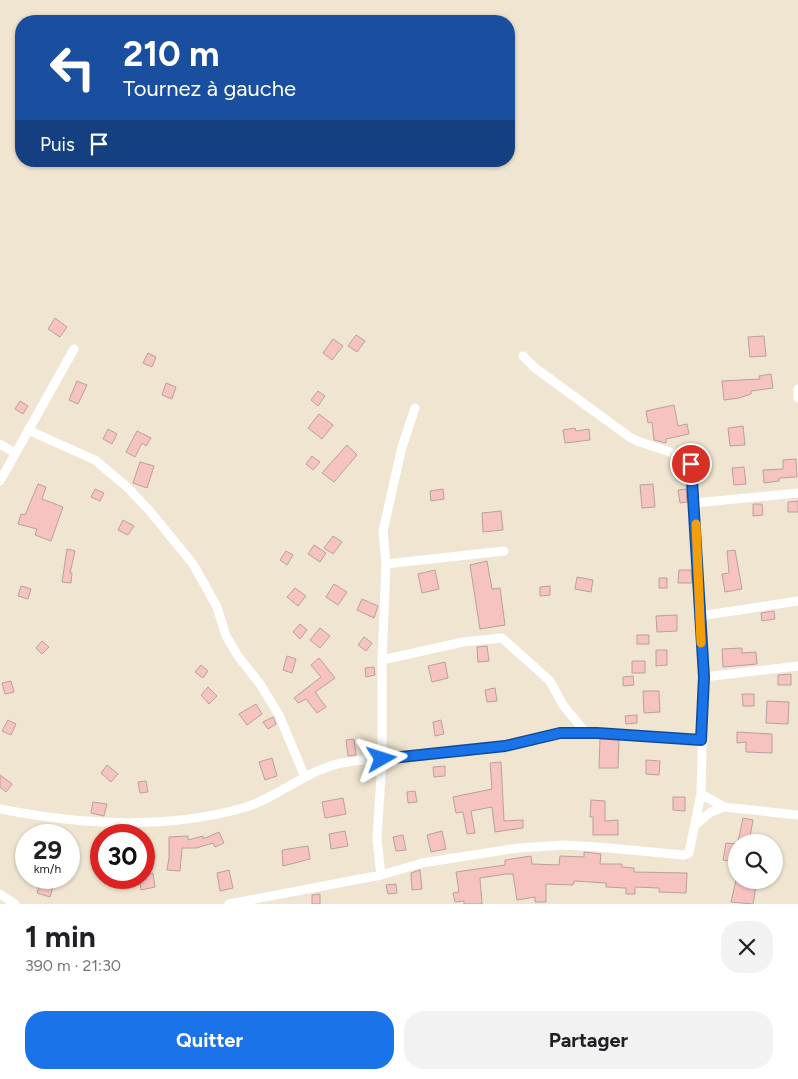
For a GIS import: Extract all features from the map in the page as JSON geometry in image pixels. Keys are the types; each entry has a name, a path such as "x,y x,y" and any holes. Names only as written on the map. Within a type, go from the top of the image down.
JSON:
{"street":[{"path":"0,481 74,349"},
{"path":"229,904 381,876 422,863 518,848 564,845 687,855 690,850 701,794 704,677 695,503 691,464 686,458 646,446 631,438 535,368 523,356"},
{"path":"798,389 798,398"},
{"path":"381,876 378,840 382,759 382,660 386,564 383,544 387,510 402,447 415,408"},
{"path":"28,430 95,460 126,486 148,508 193,564 217,607 226,636 279,715 305,777"},
{"path":"0,444 15,453"},
{"path":"695,503 798,493"},
{"path":"386,564 504,551"},
{"path":"700,616 798,601"},
{"path":"382,660 463,642 502,638 550,681 563,705 586,733"},
{"path":"704,677 798,666"},
{"path":"0,809 41,816 106,822 160,823 244,808 281,791 305,777 341,764 505,746 560,733 701,740"},
{"path":"701,794 724,807 798,814"},
{"path":"695,824 711,812 724,807"},
{"path":"0,894 15,904"}],"building":[{"path":"55,318 67,327 60,337 48,329"},
{"path":"356,335 365,341 357,352 348,346"},
{"path":"764,336 766,356 750,357 748,337"},
{"path":"333,339 343,346 332,360 323,353"},
{"path":"148,353 156,357 152,367 143,363"},
{"path":"771,374 773,388 751,391 751,394 739,398 724,400 722,381 760,379 759,376"},
{"path":"77,381 87,385 78,404 69,400"},
{"path":"166,383 176,387 172,399 162,395"},
{"path":"318,391 325,396 318,406 311,400"},
{"path":"20,401 28,406 23,414 15,409"},
{"path":"674,405 678,426 687,424 689,434 666,439 666,443 654,440 652,422 648,423 646,411"},
{"path":"319,414 333,425 322,439 308,428"},
{"path":"743,426 745,445 730,446 728,428"},
{"path":"575,428 576,431 589,429 590,440 565,443 563,430"},
{"path":"108,429 117,434 112,444 103,439"},
{"path":"137,431 151,438 146,446 142,443 135,457 126,452"},
{"path":"347,445 357,455 334,482 322,473"},
{"path":"312,456 320,462 313,470 306,464"},
{"path":"796,459 797,477 779,478 779,481 764,483 763,470 783,469 783,460"},
{"path":"140,462 154,466 147,488 133,483"},
{"path":"744,467 746,484 734,485 732,468"},
{"path":"38,484 46,487 42,499 63,507 51,541 35,535 37,529 18,524 21,514 25,515"},
{"path":"653,484 655,507 642,508 640,485"},
{"path":"95,489 104,493 100,501 91,497"},
{"path":"443,489 444,499 431,501 430,491"},
{"path":"686,489 687,502 680,503 678,490"},
{"path":"798,501 798,512 788,512 788,502"},
{"path":"753,504 762,504 763,515 753,516"},
{"path":"501,511 503,530 483,532 482,513"},
{"path":"123,520 134,526 128,535 118,530"},
{"path":"333,536 342,542 333,554 324,548"},
{"path":"314,545 326,553 320,562 308,554"},
{"path":"67,549 75,551 70,573 72,573 71,583 62,582"},
{"path":"735,550 742,589 725,592 722,574 729,573 727,551"},
{"path":"286,551 293,555 287,565 280,560"},
{"path":"487,561 492,589 500,588 505,625 480,629 470,565"},
{"path":"435,570 439,589 422,593 418,574"},
{"path":"679,570 691,570 692,583 678,583"},
{"path":"577,577 593,580 591,592 575,589"},
{"path":"659,578 667,578 667,588 659,588"},
{"path":"334,584 347,592 338,605 326,597"},
{"path":"21,586 31,589 28,599 18,596"},
{"path":"550,586 550,595 540,596 540,587"},
{"path":"295,588 306,596 298,606 287,597"},
{"path":"362,599 378,606 374,618 357,610"},
{"path":"774,611 775,619 762,621 761,613"},
{"path":"677,615 677,631 657,632 656,616"},
{"path":"300,624 307,630 300,639 293,632"},
{"path":"320,628 330,636 320,648 310,640"},
{"path":"637,635 649,635 649,644 637,644"},
{"path":"364,637 372,643 366,651 358,645"},
{"path":"42,641 49,647 42,654 36,648"},
{"path":"487,646 489,661 478,662 477,647"},
{"path":"742,648 742,653 756,652 757,664 723,667 722,649"},
{"path":"656,650 667,650 667,665 656,666"},
{"path":"287,656 296,659 292,673 283,670"},
{"path":"319,658 335,678 315,692 326,707 317,713 306,699 298,703 294,698 321,677 311,665"},
{"path":"632,661 645,661 645,673 632,673"},
{"path":"445,662 448,678 432,682 428,666"},
{"path":"201,665 208,671 203,678 195,672"},
{"path":"374,667 375,675 366,677 365,668"},
{"path":"791,674 791,685 778,685 778,675"},
{"path":"633,676 634,685 623,686 623,677"},
{"path":"11,681 14,692 5,694 2,683"},
{"path":"208,687 217,696 209,704 201,695"},
{"path":"495,688 497,701 487,702 485,690"},
{"path":"643,691 659,691 660,712 644,713"},
{"path":"742,694 754,694 754,706 743,706"},
{"path":"767,701 789,702 788,724 766,723"},
{"path":"256,704 262,714 247,725 239,714"},
{"path":"637,715 637,723 626,724 625,716"},
{"path":"273,717 276,724 268,729 263,722"},
{"path":"8,720 16,724 11,735 2,731"},
{"path":"441,720 444,734 435,736 433,722"},
{"path":"737,732 772,734 772,753 746,752 746,742 737,743"},
{"path":"354,739 356,755 348,756 346,740"},
{"path":"600,739 619,740 618,768 599,768"},
{"path":"272,758 277,776 265,780 259,762"},
{"path":"646,760 660,761 659,775 646,774"},
{"path":"501,762 504,821 523,820 523,828 495,832 492,807 471,811 475,833 467,834 463,812 456,813 453,797 492,789 490,763"},
{"path":"107,765 118,774 111,782 101,773"},
{"path":"445,766 445,776 434,777 433,767"},
{"path":"0,775 12,784 6,792 0,787"},
{"path":"146,781 148,792 140,793 138,782"},
{"path":"415,791 417,802 408,803 407,792"},
{"path":"673,797 685,797 685,811 673,810"},
{"path":"343,798 346,814 325,818 322,802"},
{"path":"591,800 605,801 605,821 618,820 618,835 593,835 593,817 590,817"},
{"path":"93,802 107,804 104,816 91,813"},
{"path":"743,818 753,820 750,834 740,834"},
{"path":"345,831 348,846 331,849 329,834"},
{"path":"442,831 446,849 431,852 427,835"},
{"path":"219,832 224,843 215,847 213,843 196,848 182,848 180,871 167,870 169,837 188,836 188,840 203,836 203,839"},
{"path":"403,835 406,850 396,851 393,837"},
{"path":"726,843 728,843 728,861 723,860"},
{"path":"308,846 310,859 283,866 282,850"},
{"path":"584,852 601,854 600,864 622,864 622,867 634,868 634,872 687,873 686,893 659,892 659,888 635,887 635,894 626,894 626,888 606,887 606,883 574,881 573,885 546,884 546,902 535,902 535,897 517,900 513,874 506,874 480,878 482,904 464,904 464,901 455,902 453,893 459,892 456,872 505,865 505,860 531,856 532,864 559,865 560,856 584,857"},
{"path":"229,870 233,888 220,891 217,873"},
{"path":"420,870 422,889 412,890 411,873"},
{"path":"396,884 397,893 388,894 386,885"},
{"path":"38,889 52,889 50,897 37,893"},
{"path":"734,889 756,889 753,904 731,902"},
{"path":"320,894 320,904 312,904 312,895"}],"slow traffic":[{"path":"696,524 701,643"}],"route":[{"path":"382,759 505,746 560,733 597,733 701,740 704,677 695,503 691,464"}]}
